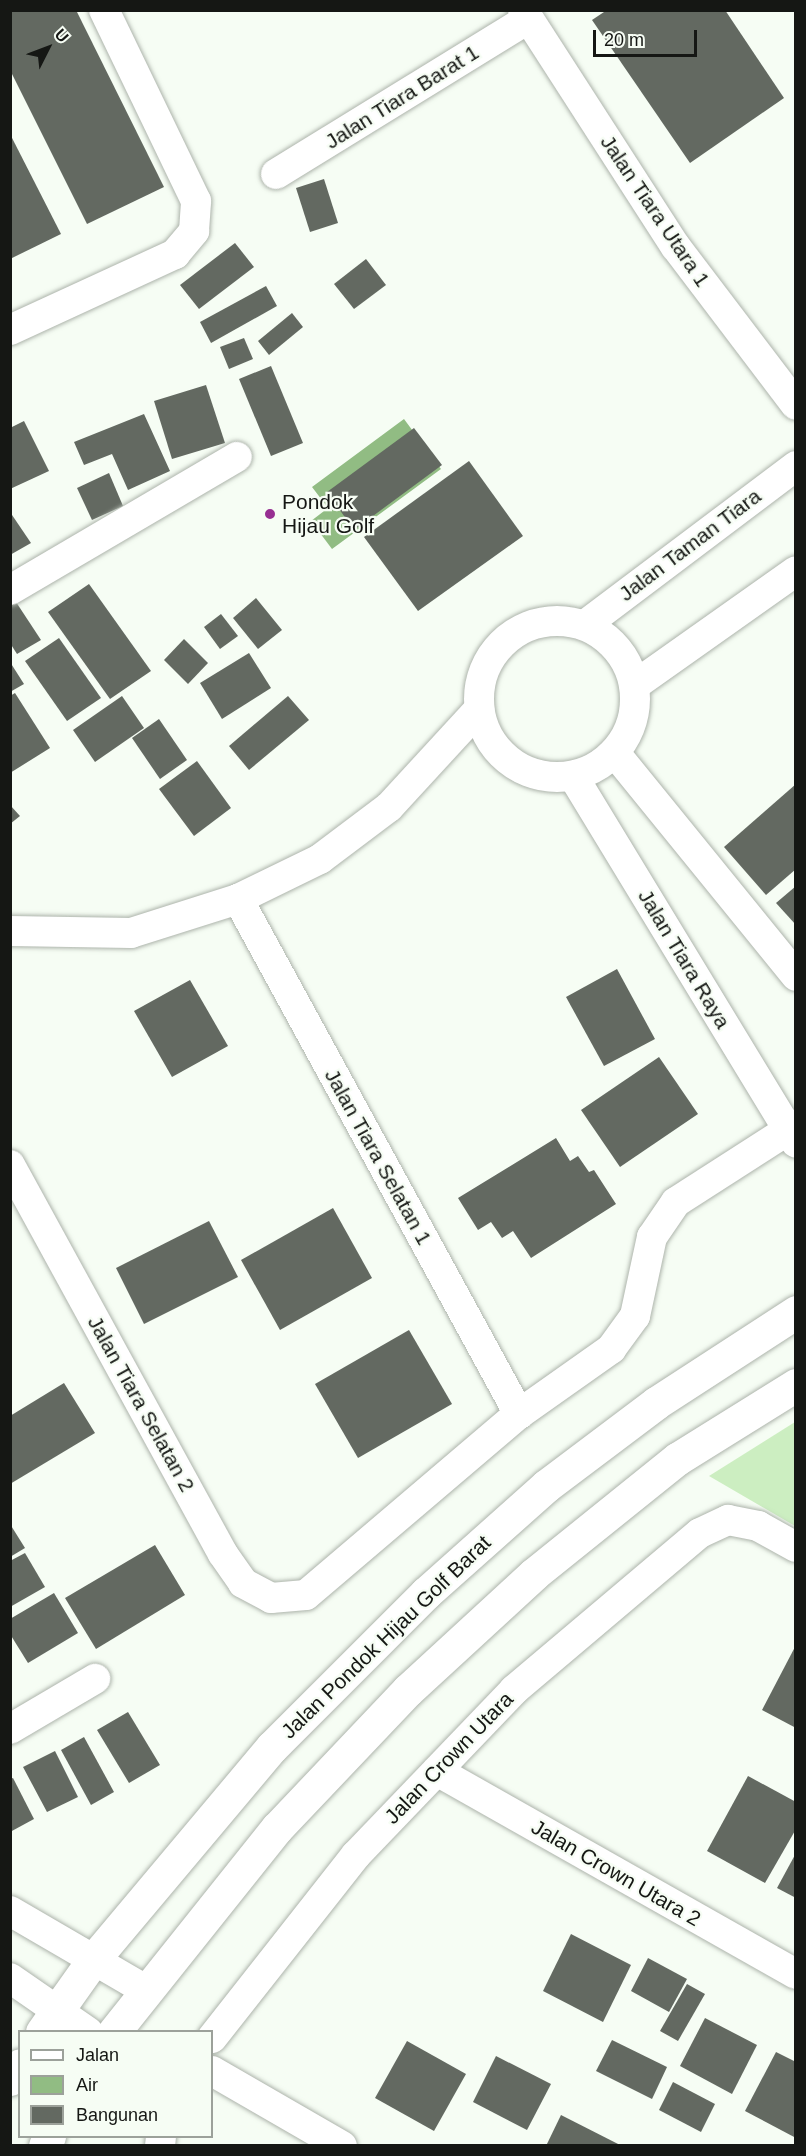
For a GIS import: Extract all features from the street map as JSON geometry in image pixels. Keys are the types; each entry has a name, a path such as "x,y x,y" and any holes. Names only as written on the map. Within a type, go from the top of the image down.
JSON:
{"street":[{"path":"10,330 175,254 194,231 196,201 104,10"},
{"name":"Jalan Tiara Barat 1","path":"276,174 526,15"},
{"name":"Jalan Tiara Utara 1","path":"526,15 676,247 795,405"},
{"path":"10,590 237,457"},
{"name":"Jalan Taman Tiara","path":"585,625 795,466"},
{"path":"635,685 795,571"},
{"path":"558,620 585,625 609,639 626,659 635,685 629,733 615,753 573,776 525,771 504,757 488,735 479,710 480,682 490,657 508,637 532,624 558,620"},
{"path":"10,931 131,933 238,899 320,860 389,807 479,710"},
{"path":"615,753 795,976"},
{"name":"Jalan Tiara Raya","path":"573,776 793,1132"},
{"name":"Jalan Tiara Selatan 1","path":"238,899 519,1414"},
{"path":"519,1414 611,1349 634,1316 652,1238 676,1202 793,1132"},
{"name":"Jalan Tiara Selatan 2","path":"10,1165 243,1583 271,1598 306,1595 519,1414"},
{"name":"Jalan Pondok Hijau Golf Barat","path":"49,2021 93,1960 272,1747 426,1593 546,1486 656,1403 795,1312"},
{"path":"115,2030 144,1989 277,1828 416,1682 534,1574 677,1459 795,1385"},
{"name":"Jalan Crown Utara","path":"213,2037 356,1855 514,1690 700,1533 728,1520 758,1526 795,1547"},
{"path":"12,1725 95,1679"},
{"name":"Jalan Crown Utara 2","path":"437,1771 795,1974"},
{"path":"10,1911 144,1989"},
{"path":"10,1978 49,2021 84,2030"},
{"path":"213,2073 342,2145"}],"shaded area":[{"path":"795,1422 795,1526 709,1476"}],"water":[{"path":"404,419 441,469 332,549 311,521 328,508 312,487"}],"building":[{"path":"10,10 76,10 164,187 87,224 10,70"},
{"path":"607,10 725,10 784,98 690,163 592,20"},
{"path":"10,134 61,234 10,259"},
{"path":"324,179 338,223 310,232 296,188"},
{"path":"235,243 254,267 199,309 180,285"},
{"path":"366,259 386,285 354,309 334,284"},
{"path":"266,286 277,306 211,343 200,322"},
{"path":"292,313 303,327 269,355 258,341"},
{"path":"244,338 253,359 229,369 220,347"},
{"path":"271,366 303,443 271,456 239,379"},
{"path":"206,385 225,443 172,459 154,401"},
{"path":"144,414 170,471 128,490 112,454 84,465 74,442"},
{"path":"24,421 49,471 10,489 10,428"},
{"path":"414,428 442,465 354,530 327,492"},
{"path":"469,461 523,536 418,611 364,537"},
{"path":"109,473 123,506 92,520 77,488"},
{"path":"10,512 31,543 10,555"},
{"path":"89,584 151,671 110,699 48,612"},
{"path":"256,598 282,630 258,649 233,618"},
{"path":"16,602 41,640 17,654 10,643 10,605"},
{"path":"221,614 238,636 220,649 204,627"},
{"path":"59,638 101,698 67,721 25,661"},
{"path":"184,639 208,663 188,684 164,660"},
{"path":"249,653 271,688 222,719 200,683"},
{"path":"10,662 24,684 10,692"},
{"path":"15,693 50,748 10,773 10,696"},
{"path":"122,696 144,728 95,762 73,730"},
{"path":"288,696 309,720 249,770 229,746"},
{"path":"159,719 187,760 160,779 132,738"},
{"path":"197,761 231,808 194,836 159,789"},
{"path":"796,784 796,869 766,895 724,847"},
{"path":"10,805 20,816 10,824"},
{"path":"796,886 796,925 776,903"},
{"path":"617,969 655,1039 604,1066 566,997"},
{"path":"190,980 228,1046 172,1077 134,1011"},
{"path":"659,1057 698,1114 620,1167 581,1110"},
{"path":"556,1138 570,1161 578,1156 589,1172 594,1170 616,1204 531,1258 513,1231 502,1238 491,1222 478,1230 458,1198"},
{"path":"333,1208 372,1278 280,1330 241,1260"},
{"path":"209,1221 238,1277 144,1324 116,1268"},
{"path":"409,1330 452,1404 358,1458 315,1384"},
{"path":"64,1383 95,1433 10,1484 10,1416"},
{"path":"10,1524 25,1548 10,1557"},
{"path":"155,1545 185,1595 96,1649 65,1598"},
{"path":"25,1553 45,1587 10,1607 10,1561"},
{"path":"54,1593 78,1633 28,1663 10,1634 10,1619"},
{"path":"796,1645 796,1728 762,1710"},
{"path":"128,1712 160,1765 129,1783 97,1730"},
{"path":"84,1737 114,1792 91,1805 61,1750"},
{"path":"55,1751 78,1797 47,1812 23,1767"},
{"path":"748,1776 796,1802 796,1829 765,1883 707,1851"},
{"path":"13,1778 34,1819 10,1832 10,1779"},
{"path":"796,1853 796,1898 777,1888"},
{"path":"571,1934 631,1965 603,2022 543,1991"},
{"path":"648,1958 687,1979 669,2012 631,1991"},
{"path":"687,1984 705,1994 678,2041 660,2031"},
{"path":"705,2018 757,2045 732,2094 680,2066"},
{"path":"612,2040 667,2067 652,2099 596,2071"},
{"path":"407,2041 466,2074 434,2131 375,2098"},
{"path":"776,2052 796,2062 796,2138 745,2111"},
{"path":"496,2056 551,2084 527,2130 473,2102"},
{"path":"673,2082 715,2104 701,2132 659,2110"},
{"path":"561,2115 622,2146 546,2146"}],"place":[{"name":"Pondok Hijau Golf","path":"270,514"}]}
